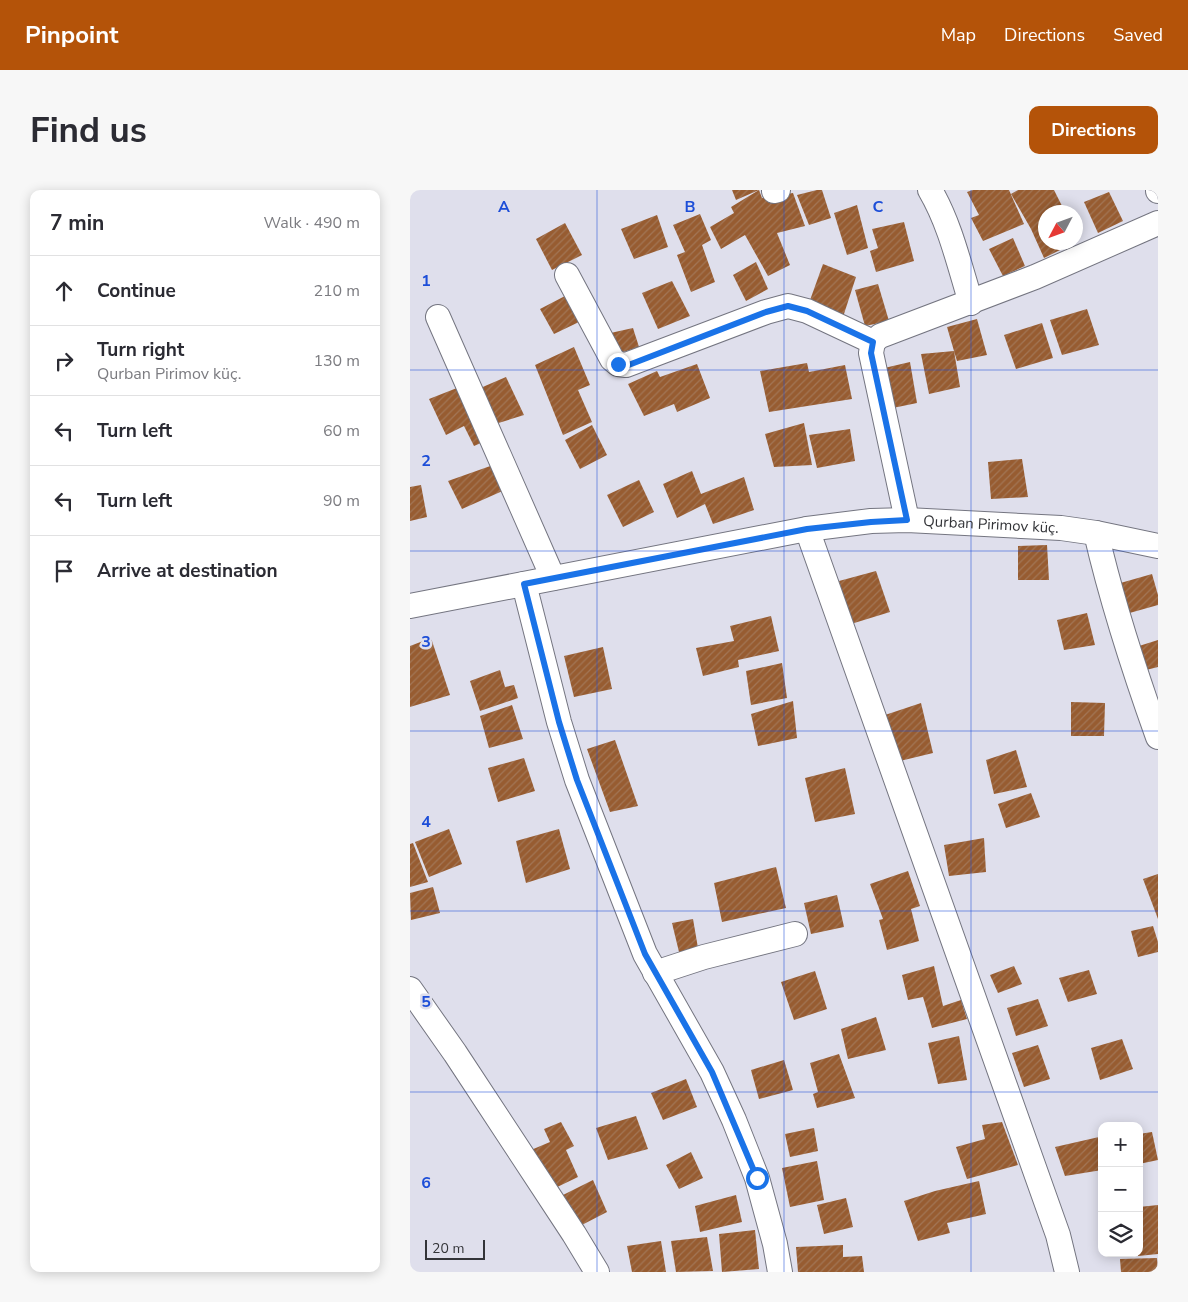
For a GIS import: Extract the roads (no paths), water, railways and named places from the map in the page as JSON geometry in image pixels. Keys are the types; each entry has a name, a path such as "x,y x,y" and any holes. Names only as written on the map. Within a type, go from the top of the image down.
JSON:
{"street":[{"path":"930,190 951,237 970,303"},
{"path":"907,520 871,353 873,342 880,336 1035,277 1158,223"},
{"path":"568,275 612,359 618,364 626,366 766,312 788,306 807,311 873,342"},
{"path":"438,317 553,578"},
{"name":"Qurban Pirimov küç.","path":"410,606 807,529 862,522 907,520 1061,528 1158,546"},
{"path":"807,529 1058,1235 1067,1272"},
{"path":"1096,533 1108,586 1158,737"},
{"path":"524,584 559,722 577,780 645,954 712,1072 734,1120 757,1178 775,1244 780,1272"},
{"path":"655,973 704,957 795,934"},
{"path":"410,989 455,1053 598,1272"}]}
